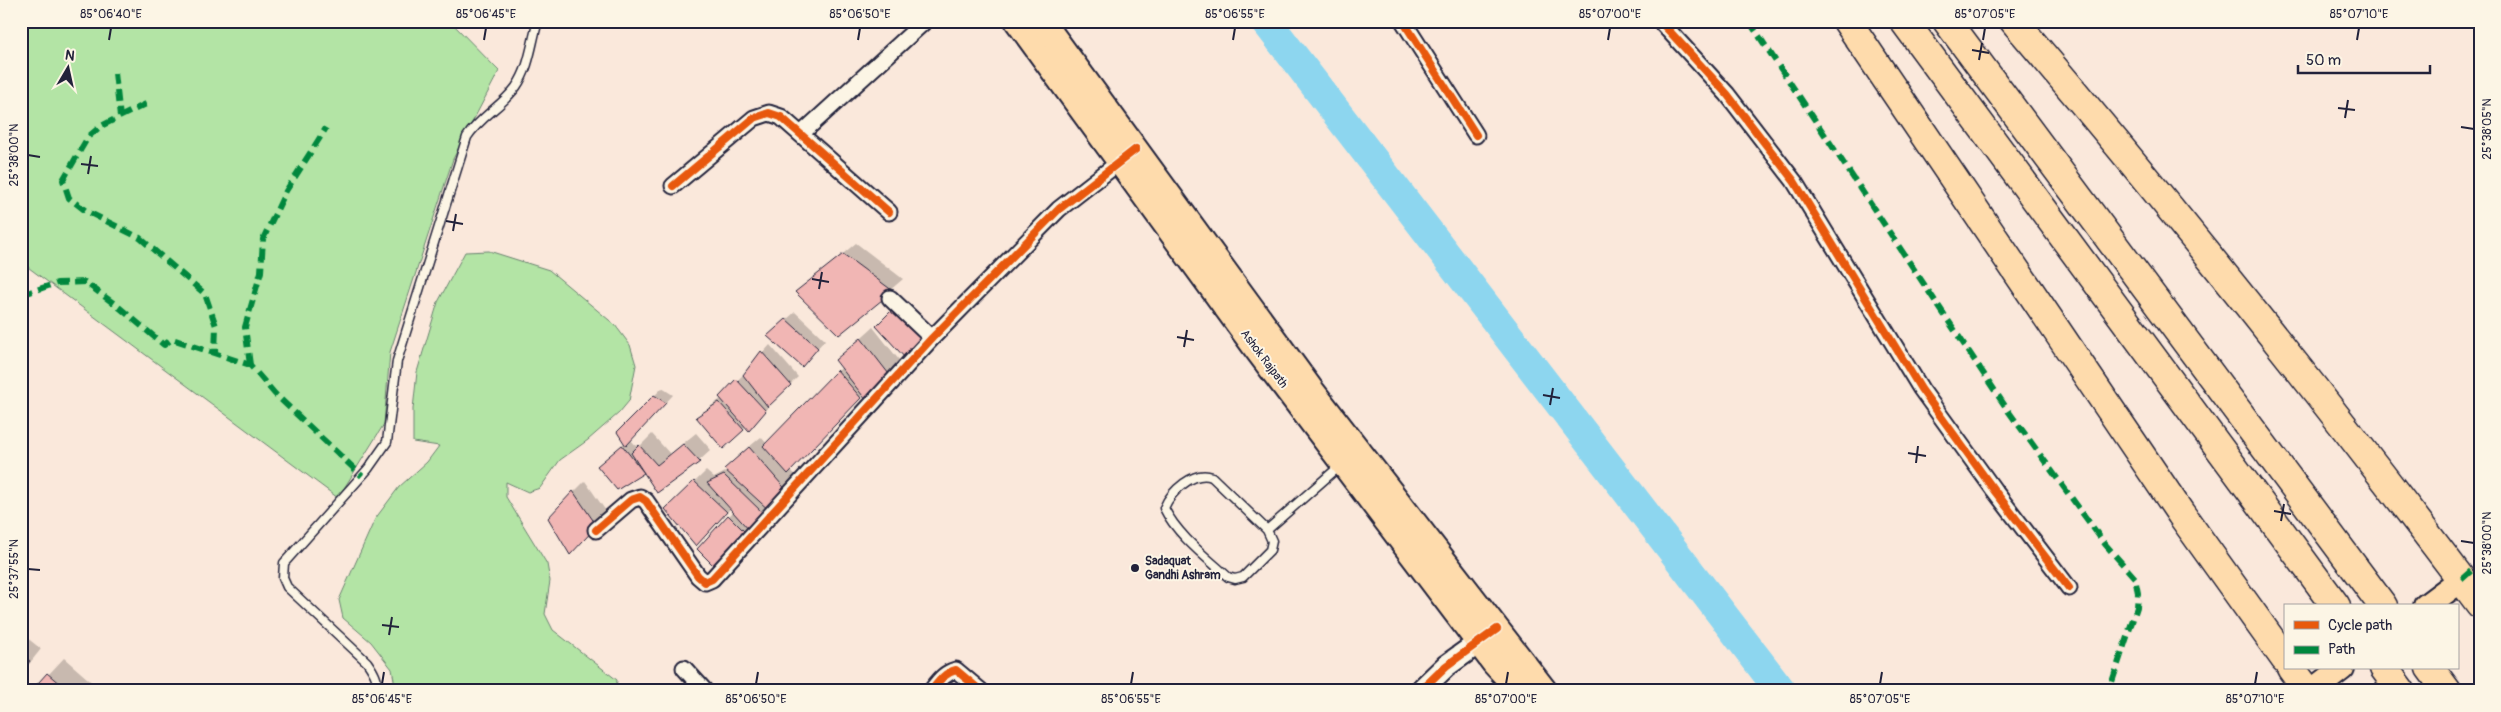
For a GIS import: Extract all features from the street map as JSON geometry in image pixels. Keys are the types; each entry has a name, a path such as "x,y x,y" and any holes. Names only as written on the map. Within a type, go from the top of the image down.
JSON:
{"highway":[{"path":"1846,21 2181,514 2284,658"},
{"path":"1904,21 2335,604"},
{"path":"1947,21 2382,604"},
{"path":"2014,21 2209,258 2383,476 2480,604"},
{"path":"2292,670 2308,691"},
{"path":"2431,670 2447,691"}],"main road":[{"name":"Ashok Rajpath","path":"1017,21 1128,156 1351,457 1488,635 1544,691"},
{"name":"Ashok Rajpath","path":"1042,21 1128,156"},
{"path":"2429,604 2462,580"},
{"name":"Ashok Rajpath","path":"1488,635 1494,663 1520,691"},
{"path":"2312,691 2339,670"}],"street":[{"path":"801,134 925,21"},
{"path":"1403,21 1476,135"},
{"path":"1660,21 1727,94 1794,181 1921,389 2068,588"},
{"path":"673,186 762,113 769,112 781,117 889,212"},
{"path":"596,530 631,500 640,497 646,501 698,576 705,582 712,579 932,338 1059,209 1128,156"},
{"path":"890,298 932,338"},
{"path":"1420,691 1446,666 1488,635"},
{"path":"684,668 705,691"},
{"path":"931,691 942,677 948,672 956,670 981,691"}],"lane":[{"path":"378,691 378,681 367,662 287,586 283,578 284,563 374,462 387,442 397,360 467,137 476,123 516,87 526,69 538,21"},
{"path":"1267,530 1351,457"},
{"path":"1205,474 1212,478 1267,530 1272,541 1270,550 1243,577 1235,579 1228,577 1196,547 1167,515 1164,508 1167,500 1183,486 1197,476 1205,474"}],"green space":[{"path":"21,21 450,21 499,71 453,159 390,352 384,424 338,498 21,262"},
{"path":"489,251 549,270 615,325 630,345 636,365 629,401 619,413 588,440 560,460 540,488 528,492 506,482 506,497 547,564 550,581 545,614 553,630 617,680 616,691 396,691 392,669 371,642 343,618 339,600 375,519 399,487 427,462 439,446 413,442 413,409 417,372 438,302 465,252"}],"building":[{"path":"843,254 893,291 839,335 795,292"},
{"path":"894,308 928,339 906,359 876,326"},
{"path":"786,319 818,348 802,367 767,336"},
{"path":"861,338 892,378 866,400 835,360"},
{"path":"761,351 791,385 768,407 743,375"},
{"path":"837,370 861,398 788,474 763,446"},
{"path":"736,379 766,411 749,431 719,397"},
{"path":"654,395 666,403 626,446 617,432"},
{"path":"719,402 744,430 723,449 696,417"},
{"path":"683,444 700,462 657,493 631,453 639,445 657,465"},
{"path":"622,445 644,473 617,490 597,466"},
{"path":"749,447 788,492 771,512 724,469"},
{"path":"724,475 766,516 750,531 707,483"},
{"path":"694,481 727,512 696,546 665,509"},
{"path":"573,491 597,526 570,555 548,518"},
{"path":"728,515 748,535 718,570 697,549"},
{"path":"21,654 30,661 21,672"},
{"path":"47,673 68,691 31,691"}],"waterway":[{"path":"1266,21 1781,691"}],"marked path":[{"path":"1749,21 2009,412 2105,544 2135,578 2138,593 2137,607 2109,691"},
{"path":"115,73 120,117"},
{"path":"146,104 101,126 88,137 63,180 69,198 86,211 140,238 205,294 216,326 215,354"},
{"path":"250,365 245,327 261,272 263,239 286,191 326,128"},
{"path":"21,295 57,283 85,282 164,345 172,339 250,365 275,394 362,476"},
{"path":"2462,579 2480,563"}],"cycle path":[{"path":"1403,21 1476,135"},
{"path":"1660,21 1727,94 1794,181 1921,389 1994,490 2069,588"},
{"path":"673,186 754,118 769,113 781,117 889,212"},
{"path":"596,530 631,500 640,497 646,501 698,576 705,582 712,579 932,338 1059,209 1136,149"},
{"path":"1420,691 1446,666 1497,629"},
{"path":"931,691 945,675 956,670 981,691"}],"place":[{"name":"Sadaquat Gandhi Ashram","path":"1135,568"}]}
